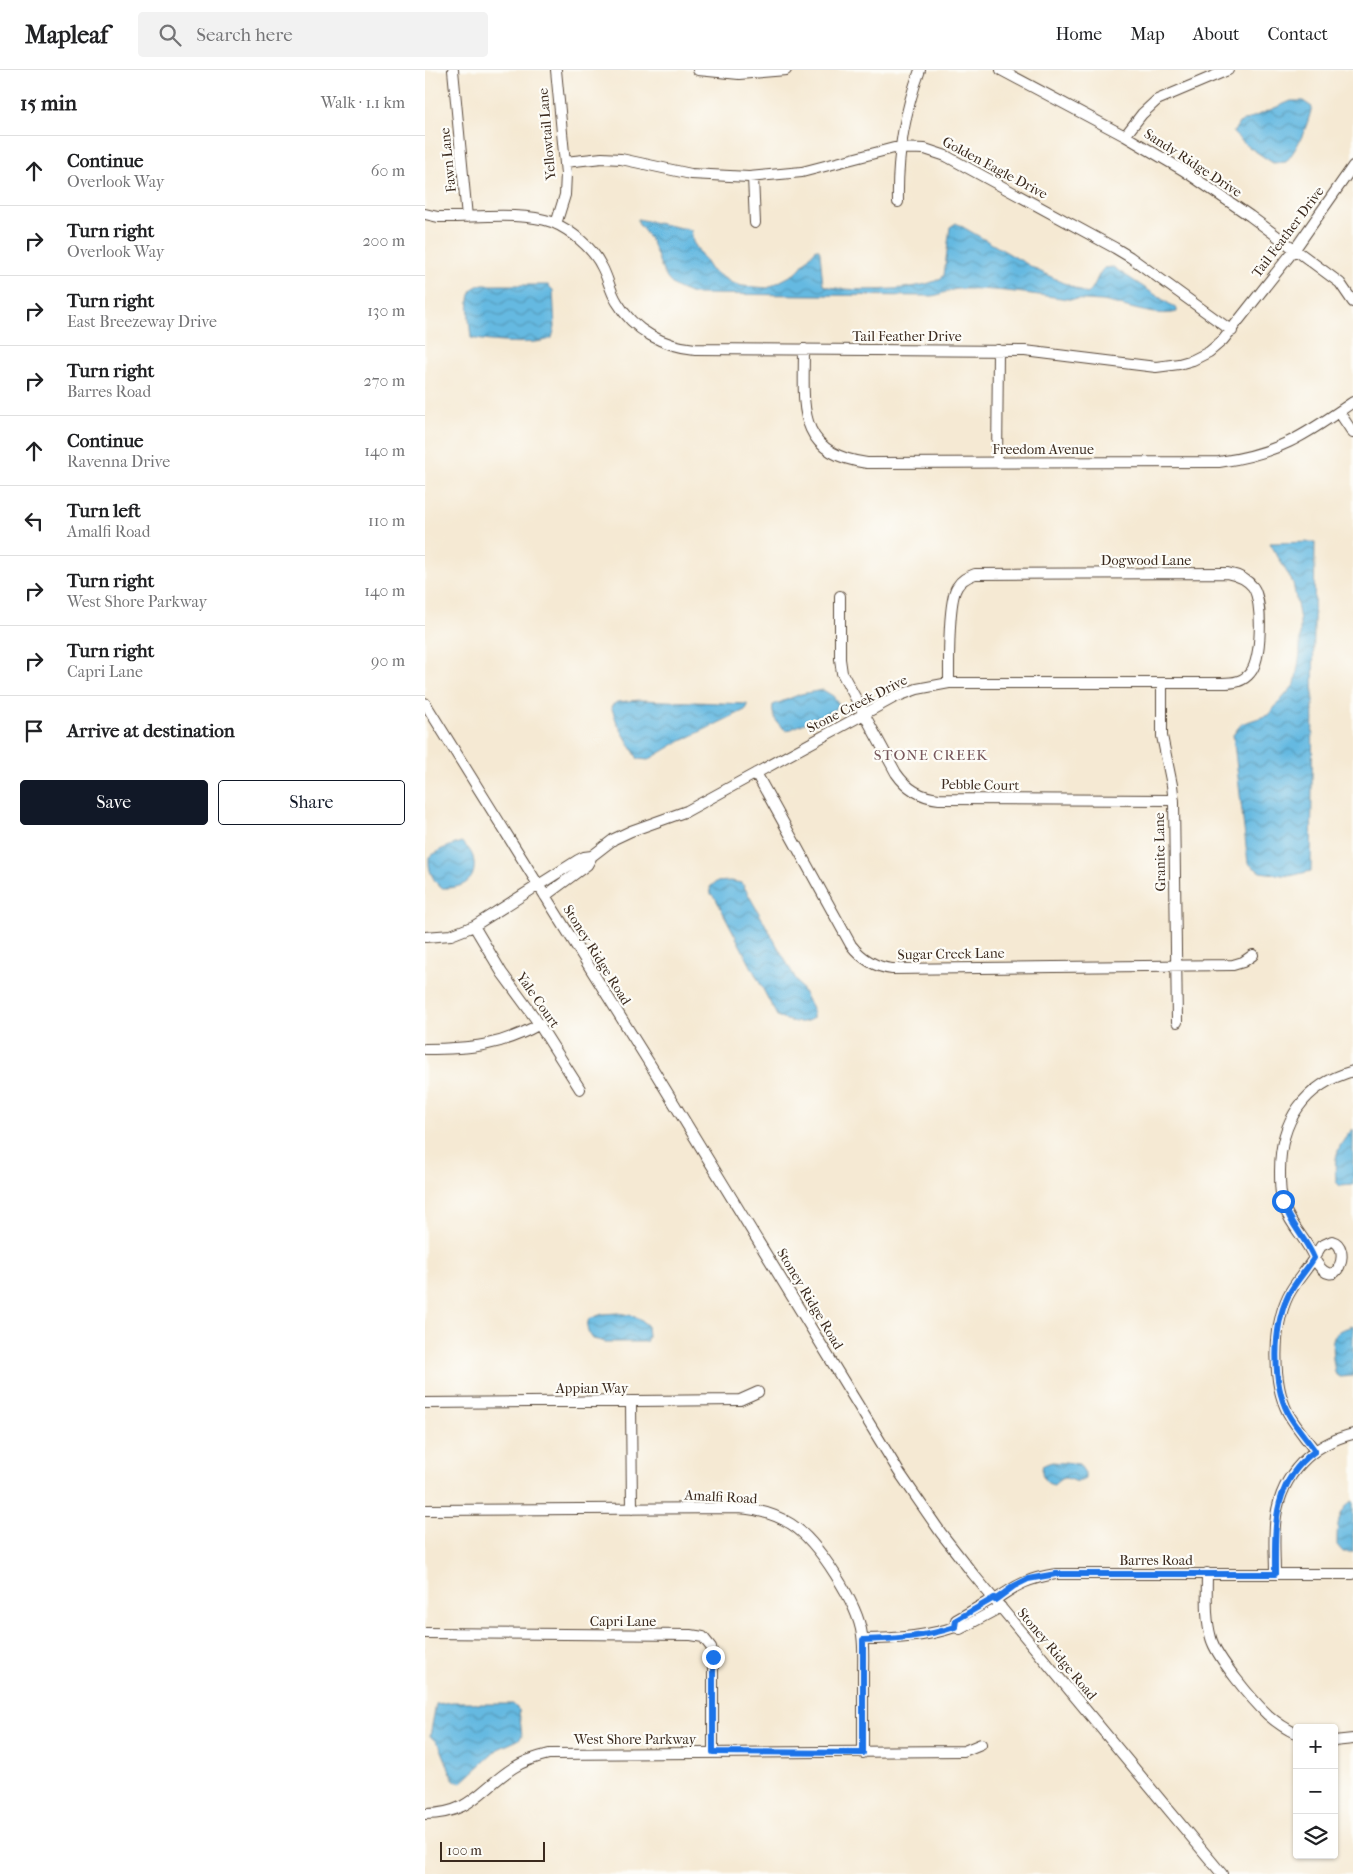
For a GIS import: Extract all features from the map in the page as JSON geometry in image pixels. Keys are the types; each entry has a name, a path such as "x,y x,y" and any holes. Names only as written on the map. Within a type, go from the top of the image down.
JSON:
{"street":[{"name":"Fawn Lane","path":"453,70 467,217"},
{"name":"Yellowtail Lane","path":"556,70 565,162 565,195 557,224"},
{"path":"698,70 739,74 787,70"},
{"path":"898,202 897,176 900,148 906,113 920,70"},
{"name":"Sandy Ridge Drive","path":"1001,70 1125,136 1197,178 1340,283 1353,302"},
{"path":"1125,136 1141,114 1157,100 1229,70"},
{"name":"Golden Eagle Drive","path":"565,162 602,158 621,159 691,174 753,177 802,172 877,151 900,148 925,149 940,154 1129,257 1232,331"},
{"name":"Tail Feather Drive","path":"425,214 438,217 529,217 557,224 571,233 594,254 620,307 636,325 658,340 675,346 695,349 998,350 1044,352 1146,367 1162,367 1179,364 1202,356 1219,344 1232,331 1295,249 1353,166"},
{"path":"753,177 755,223"},
{"name":"Freedom Avenue","path":"804,350 804,405 807,420 815,436 835,453 850,460 867,462 1196,464 1233,460 1257,455 1290,443 1353,402"},
{"path":"997,463 998,350"},
{"path":"1339,412 1353,433"},
{"name":"Dogwood Lane","path":"949,683 953,598 956,588 962,580 975,574 1227,573 1249,582 1256,592 1259,606 1258,655 1252,672 1242,680 1231,683 1162,684"},
{"name":"Pebble Court","path":"840,596 841,669 901,780 913,791 926,797 939,799 1173,800"},
{"name":"Stone Creek Drive","path":"545,896 587,866 592,856 614,839 687,811 907,692 949,683 1162,684"},
{"name":"Granite Lane","path":"1162,684 1162,736 1173,800 1177,1022"},
{"name":"Stoney Ridge Road","path":"425,703 653,1069 899,1472 941,1533 996,1602 1222,1874"},
{"name":"Sugar Creek Lane","path":"756,773 848,940 860,956 874,965 892,969 1233,965 1253,955"},
{"name":"Stone Creek Drive","path":"425,937 451,935 474,926 585,857 592,856"},
{"name":"Yale Court","path":"474,926 502,973 540,1024 580,1089"},
{"path":"425,1049 464,1049 481,1046 512,1038 540,1024"},
{"path":"1315,1451 1287,1412 1280,1391 1277,1373 1278,1336 1283,1308 1291,1290 1314,1258 1312,1252 1293,1226 1285,1208 1280,1181 1281,1150 1285,1133 1293,1116 1307,1096 1332,1078 1353,1070"},
{"name":"Appian Way","path":"425,1403 740,1400 758,1392"},
{"path":"631,1402 632,1509"},
{"path":"1275,1574 1275,1526 1279,1503 1291,1476 1304,1460 1315,1451 1335,1440 1353,1434"},
{"name":"Amalfi Road","path":"425,1510 746,1509 775,1516 791,1524 811,1543 846,1593 857,1615 863,1640 863,1753"},
{"path":"1207,1573 1207,1621 1215,1649 1265,1712 1282,1726 1293,1732"},
{"name":"Barres Road","path":"863,1640 900,1638 935,1633 955,1627 960,1629 1014,1586 1028,1579 1056,1574 1353,1574"},
{"name":"Capri Lane","path":"425,1633 691,1635 703,1637 711,1647 713,1657 713,1752"},
{"path":"1338,1740 1353,1738"},
{"name":"West Shore Parkway","path":"425,1814 443,1812 466,1804 511,1769 531,1759 549,1754 965,1752 981,1744"}],"water":[{"path":"1291,101 1303,101 1312,107 1302,136 1286,162 1273,163 1246,145 1233,133 1239,123"},
{"path":"638,219 691,230 693,242 711,270 732,283 742,286 768,288 796,273 816,249 819,249 823,285 833,288 866,290 905,288 936,281 944,275 950,227 956,223 1039,271 1087,294 1104,268 1113,267 1177,309 1177,312 1150,312 1102,301 985,289 957,289 932,296 694,294 677,287 667,278 652,243 638,223"},
{"path":"481,285 548,285 553,290 555,327 552,338 525,343 471,338 469,302 473,289"},
{"path":"1315,542 1311,871 1290,876 1260,872 1248,863 1233,735 1241,724 1268,715 1295,684 1300,654 1300,620 1293,583 1270,543"},
{"path":"823,690 833,696 839,704 836,709 787,731 776,720 773,713 773,705 801,694"},
{"path":"640,700 747,704 747,709 675,744 648,760 638,759 617,723 611,706 617,702"},
{"path":"461,842 469,849 473,857 474,865 471,878 456,887 441,888 431,874 429,857 442,849"},
{"path":"730,881 742,883 811,1006 813,1018 799,1022 777,1016 716,899 711,894 710,887 716,882"},
{"path":"1353,1129 1353,1185 1340,1186 1336,1182 1335,1166 1337,1153 1343,1141"},
{"path":"618,1313 635,1316 647,1325 648,1337 646,1342 606,1342 593,1339 587,1325 589,1319 602,1314"},
{"path":"1353,1326 1353,1376 1340,1377 1335,1373 1332,1351 1333,1340 1339,1331"},
{"path":"1052,1462 1079,1464 1085,1473 1085,1479 1075,1481 1064,1478 1054,1485 1048,1483 1045,1481 1042,1468 1043,1465"},
{"path":"1353,1501 1353,1552 1343,1552 1337,1545 1339,1520 1344,1509"},
{"path":"452,1702 513,1704 519,1710 522,1736 518,1740 498,1749 461,1783 454,1781 440,1746 430,1736 436,1704"}],"district":[{"name":"STONE CREEK","path":"931,755"}],"route":[{"path":"713,1657 713,1752 863,1753 863,1640 900,1638 935,1633 955,1627 956,1620 994,1598 995,1600 1014,1586 1028,1579 1040,1576 1090,1573 1275,1574 1276,1514 1283,1490 1287,1481 1304,1460 1315,1451 1287,1412 1278,1378 1278,1329 1281,1315 1291,1290 1314,1258 1312,1252 1293,1226 1283,1201"}]}
